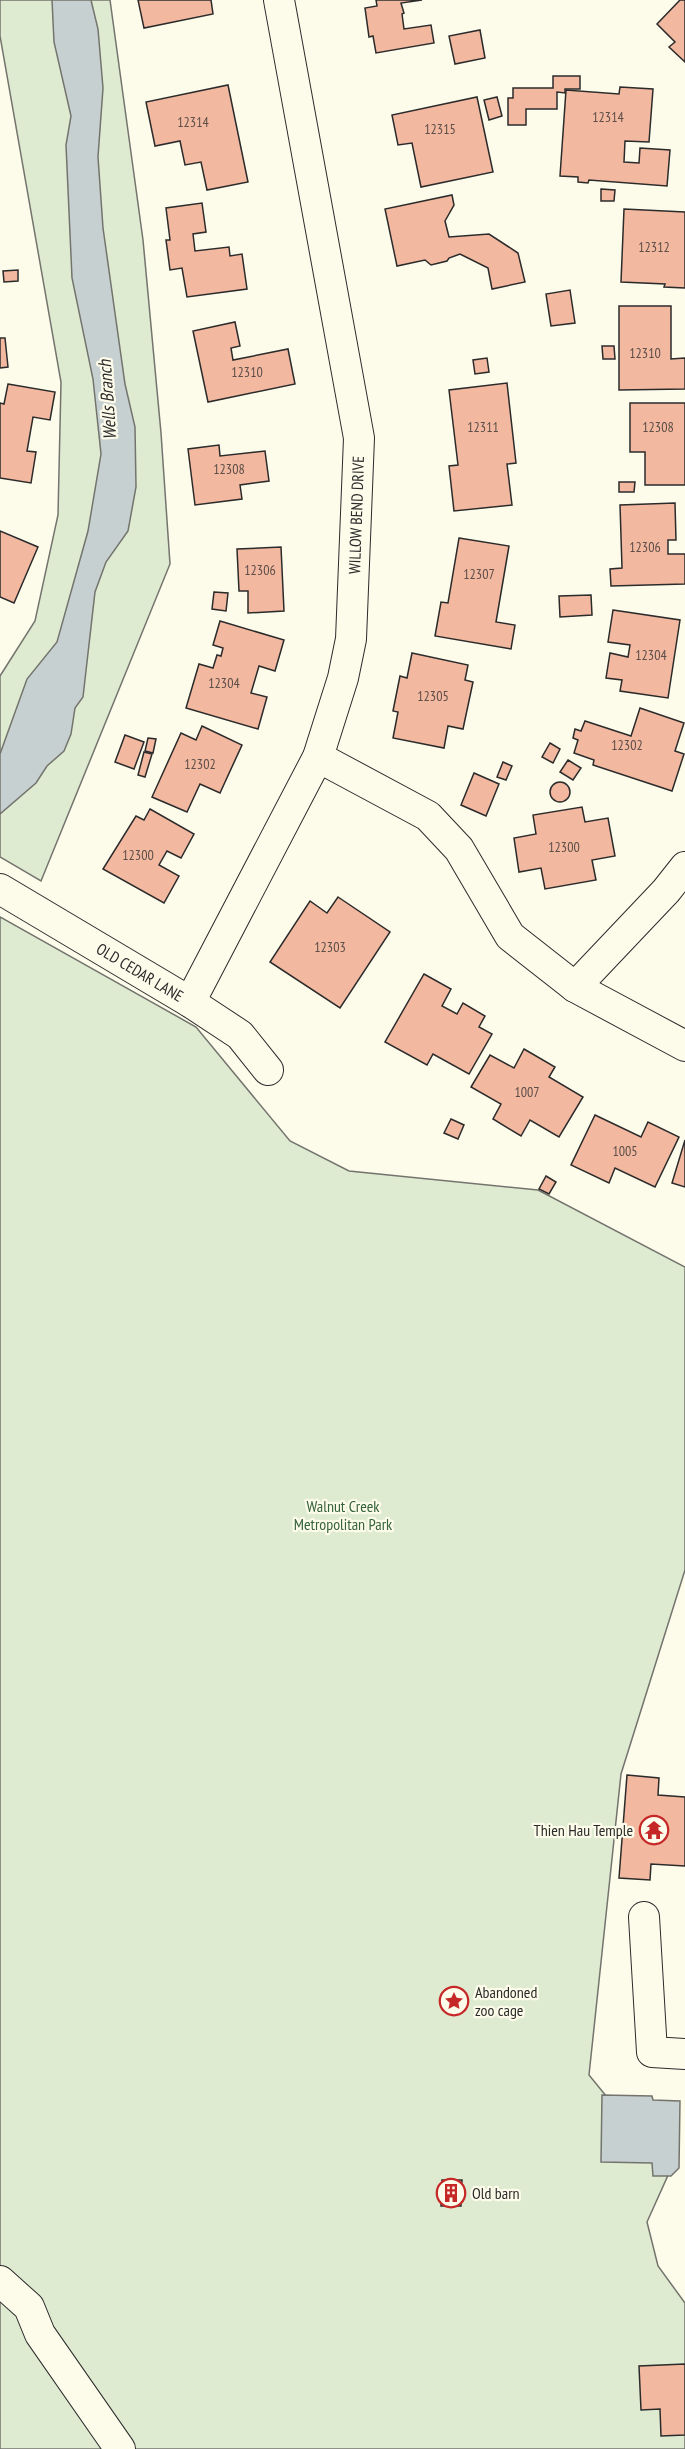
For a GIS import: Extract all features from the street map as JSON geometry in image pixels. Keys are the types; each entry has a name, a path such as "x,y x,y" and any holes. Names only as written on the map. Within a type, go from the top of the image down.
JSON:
{"street":[{"name":"WILLOW BEND DRIVE","path":"190,1002 318,757 343,678 351,639 359,438 279,0"},
{"path":"318,757 428,816 459,849 510,936 574,987 685,1046"},
{"path":"574,987 666,891 685,867"},
{"name":"OLD CEDAR LANE","path":"0,889 190,1002 240,1035 268,1070"},
{"path":"644,1917 652,2052 685,2054"},
{"path":"0,2281 29,2307 40,2334 120,2449"}],"green space":[{"path":"0,0 110,0 143,240 161,433 170,564 41,881 0,857 0,676 35,621 58,515 61,382 0,36"},
{"name":"Walnut Creek Metropolitan Park","path":"0,917 196,1027 290,1141 349,1171 538,1190 685,1267 685,1570 621,1774 589,2075 669,2173 647,2222 658,2266 685,2303 685,2449 0,2449"}],"water":[{"name":"Wells Branch","path":"52,0 91,0 98,29 103,88 98,157 103,228 125,384 135,427 136,487 128,531 106,562 95,592 83,697 75,708 71,734 64,751 47,766 36,783 0,814 0,754 27,679 57,642 88,531 101,454 93,379 72,278 66,145 71,116 54,42"},
{"path":"602,2095 652,2096 653,2100 680,2101 679,2168 671,2176 653,2176 652,2163 601,2162"}],"building":[{"path":"138,0 211,0 213,14 144,28"},
{"path":"376,0 422,0 401,3 404,13 402,14 404,29 431,25 434,43 376,53 373,36 369,37 365,8 377,6"},
{"path":"680,0 685,0 685,62 669,47 675,42 657,24"},
{"path":"480,30 485,58 455,64 449,36"},
{"path":"553,76 580,76 580,89 565,89 565,93 557,92 557,109 526,109 526,125 508,125 508,98 513,98 513,88 553,88"},
{"path":"228,85 248,182 207,190 201,162 185,165 180,141 155,146 146,102"},
{"path":"620,87 653,89 649,142 625,141 624,162 639,163 640,148 670,150 667,186 589,180 588,183 578,182 578,177 560,176 566,90 619,94"},
{"path":"477,97 493,172 421,187 412,143 398,145 392,115"},
{"path":"497,97 502,116 489,120 484,100"},
{"path":"601,189 615,190 614,201 601,201"},
{"path":"452,195 454,205 445,221 449,237 489,234 518,253 525,282 492,289 488,268 460,254 447,261 431,265 425,260 397,266 385,209"},
{"path":"202,203 206,232 193,234 195,251 229,247 230,256 242,254 247,289 187,297 182,268 170,270 166,240 170,240 166,208"},
{"path":"624,209 685,212 685,288 664,287 665,284 621,282"},
{"path":"18,270 18,281 4,282 3,271"},
{"path":"570,290 575,323 551,326 546,294"},
{"path":"619,306 671,306 671,359 685,358 685,389 619,390"},
{"path":"235,322 240,346 231,348 233,360 288,349 295,384 208,402 193,331"},
{"path":"0,338 5,338 8,367 0,368"},
{"path":"602,346 614,346 615,359 603,359"},
{"path":"487,358 489,372 475,374 473,360"},
{"path":"507,383 516,463 507,464 512,505 454,511 449,466 458,465 449,390"},
{"path":"8,384 55,392 50,420 33,417 27,451 36,452 31,483 0,478 0,403 4,404"},
{"path":"630,403 685,403 685,485 645,485 645,452 630,452"},
{"path":"219,445 220,456 265,451 269,481 240,485 242,499 195,505 188,449"},
{"path":"619,482 635,482 634,492 619,492"},
{"path":"675,503 676,540 668,540 668,554 685,554 685,584 611,586 610,569 622,568 620,505"},
{"path":"0,531 38,547 14,603 0,597"},
{"path":"459,538 509,546 496,622 515,625 511,649 435,636 441,602 448,603"},
{"path":"281,547 284,611 248,613 248,591 239,591 237,549"},
{"path":"214,592 228,593 226,611 212,609"},
{"path":"591,595 592,615 560,617 559,596"},
{"path":"613,610 680,620 668,698 620,691 622,680 606,678 610,653 628,657 630,645 608,642"},
{"path":"220,621 284,640 275,671 259,666 251,693 267,697 258,729 186,708 199,664 213,668 217,655 221,656 223,648 213,645"},
{"path":"412,653 468,665 465,680 473,682 463,729 448,726 444,748 393,738 398,712 393,711 400,676 407,678"},
{"path":"640,708 684,723 675,751 684,754 672,791 593,765 594,760 574,753 578,740 573,738 575,729 581,731 585,721 631,736"},
{"path":"202,726 242,745 220,793 200,784 187,812 152,797 181,733 196,740"},
{"path":"125,735 144,742 134,769 115,762"},
{"path":"148,738 156,739 153,753 145,751"},
{"path":"550,743 560,749 553,763 542,757"},
{"path":"144,752 152,754 145,777 138,775"},
{"path":"568,760 581,768 573,780 560,772"},
{"path":"503,762 512,766 506,780 497,777"},
{"path":"474,773 499,784 486,816 461,805"},
{"path":"556,782 564,782 570,788 570,796 564,802 556,802 550,796 550,788"},
{"path":"582,807 585,822 608,818 615,856 592,860 596,880 545,889 541,868 519,872 514,838 536,834 533,815"},
{"path":"150,809 194,834 181,858 167,851 159,865 179,876 164,903 103,869 136,816 144,820"},
{"path":"338,897 390,932 340,1008 270,962 310,901 327,913"},
{"path":"424,974 451,989 442,1006 457,1014 463,1003 485,1016 479,1027 492,1034 469,1074 433,1054 427,1065 385,1042"},
{"path":"524,1049 555,1067 549,1077 583,1097 559,1137 530,1120 521,1136 493,1119 501,1104 471,1087 490,1055 514,1068"},
{"path":"595,1115 641,1137 648,1122 679,1137 655,1187 615,1168 609,1183 571,1165"},
{"path":"451,1119 464,1125 458,1139 444,1133"},
{"path":"685,1140 685,1187 672,1183"},
{"path":"546,1176 556,1182 549,1194 539,1189"},
{"name":"Thien Hau Temple","path":"627,1775 659,1778 658,1795 685,1797 685,1866 651,1864 650,1880 619,1878"},
{"name":"Old barn","path":"442,2180 462,2180 461,2206 441,2206"},
{"path":"685,2364 685,2435 661,2436 660,2409 641,2410 639,2366"}],"place":[{"name":"Thien Hau Temple","path":"654,1830"},
{"name":"Abandoned zoo cage","path":"454,2001"},
{"name":"Old barn","path":"451,2193"}]}
